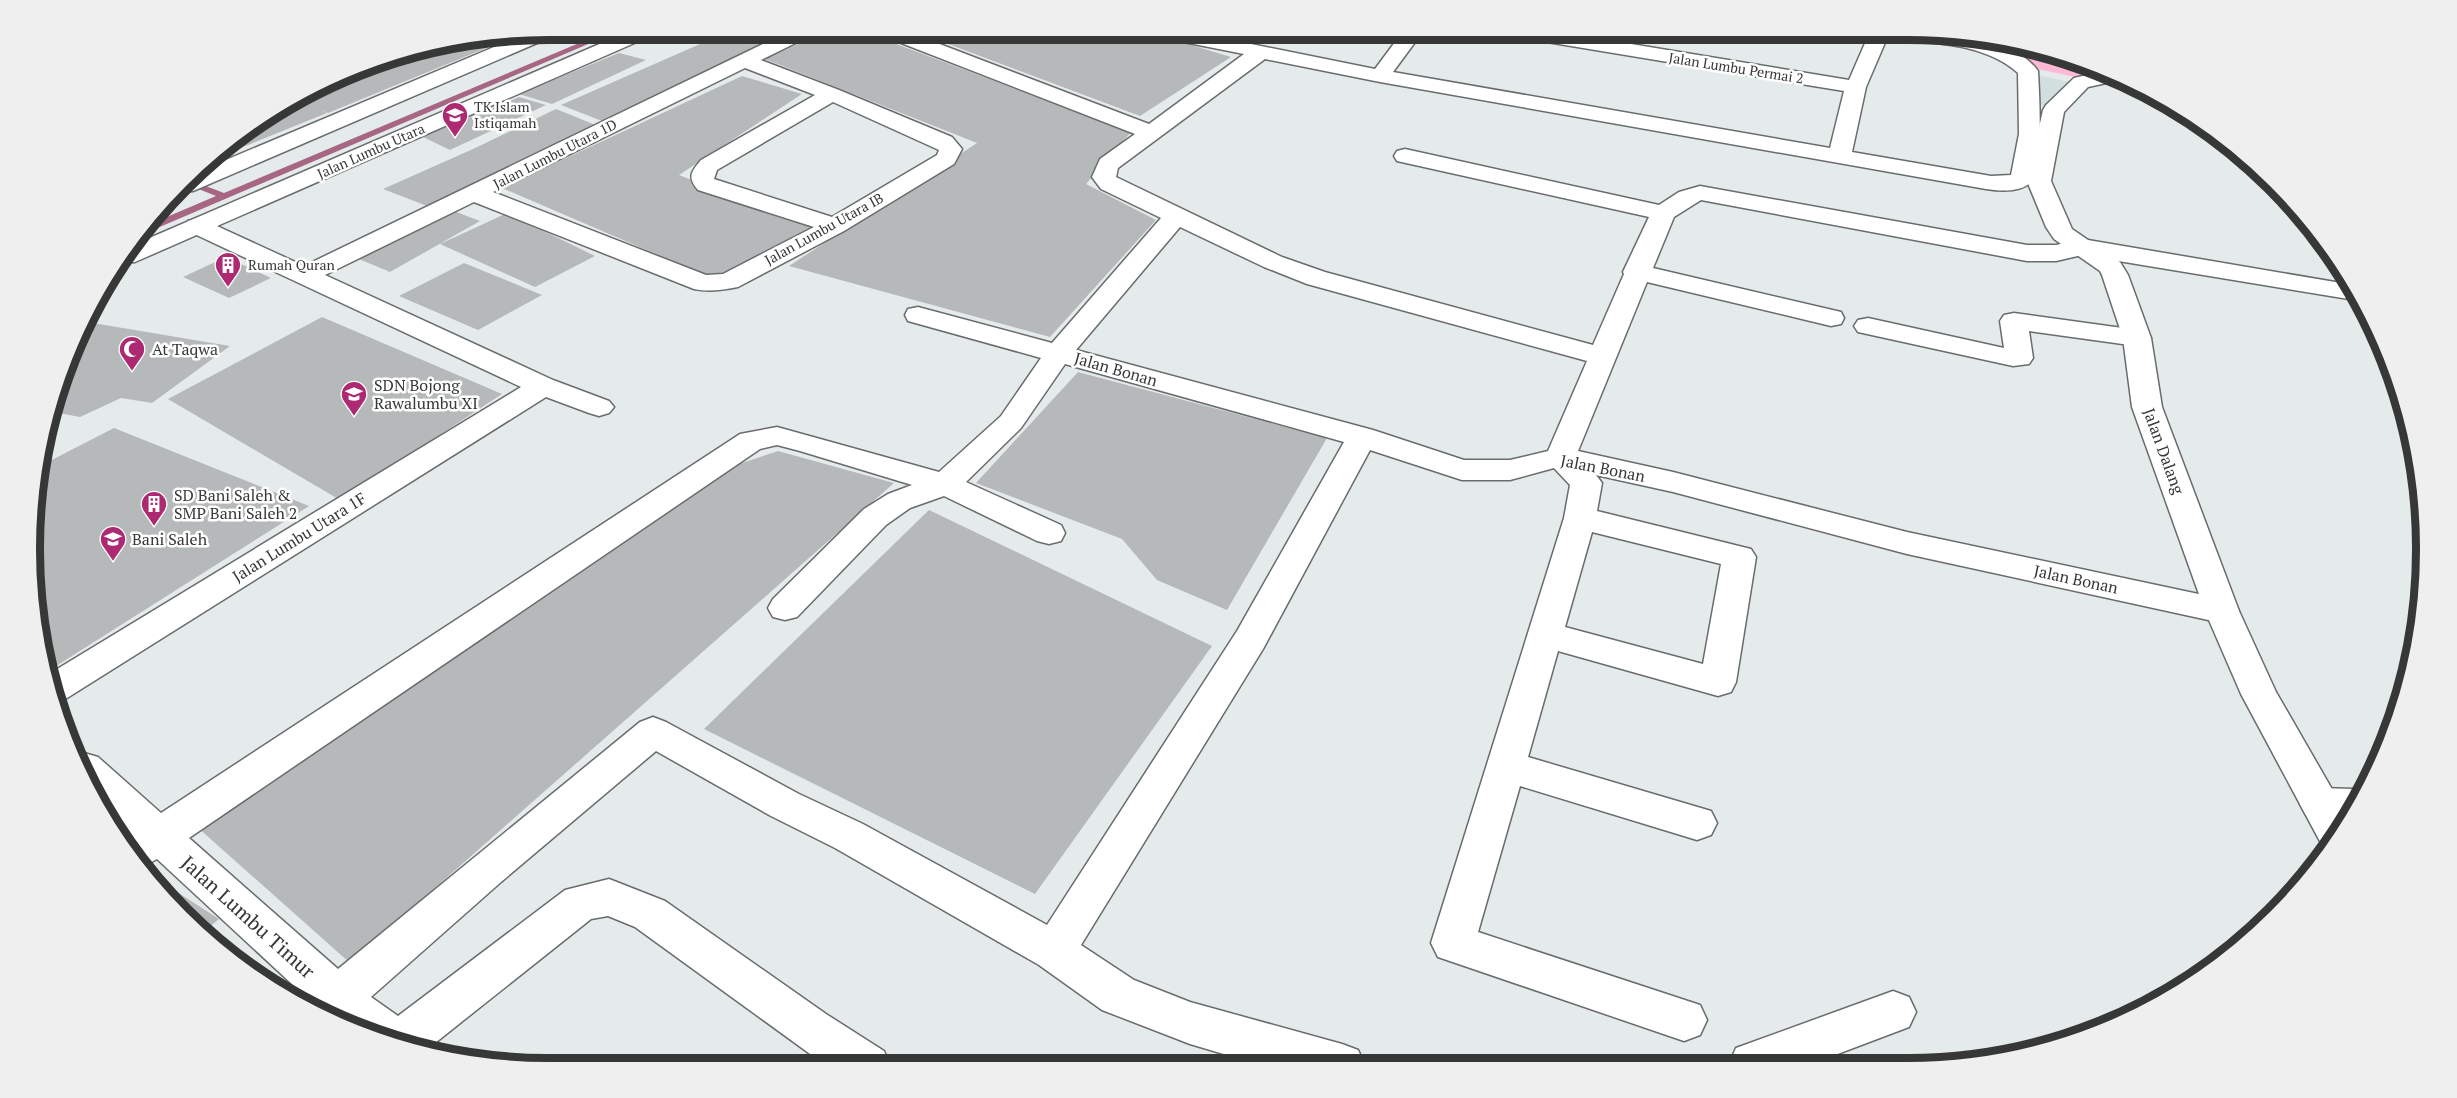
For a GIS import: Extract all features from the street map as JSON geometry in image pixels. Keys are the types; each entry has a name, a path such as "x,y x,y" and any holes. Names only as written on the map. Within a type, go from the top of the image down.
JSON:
{"street":[{"name":"Jalan Lumbu Utara","path":"136,253 625,40"},
{"name":"Jalan Lumbu Utara 1D","path":"303,276 476,194 671,95 787,40"},
{"path":"911,40 1150,132"},
{"path":"1205,40 1380,76 1839,157 1986,182 2004,184 2015,182 2022,178 2030,134 2028,71 2023,65 1995,51 1973,45"},
{"path":"1380,76 1407,40"},
{"name":"Jalan Lumbu Permai 2","path":"1571,40 1856,87"},
{"path":"1839,157 1856,87 1874,40"},
{"path":"210,171 523,42"},
{"path":"1262,51 1108,164 1103,174 1104,180 1273,262 1316,278 1601,356"},
{"name":"Jalan Lumbu Utara IB","path":"476,194 703,283 729,280 835,226 946,159 951,149 944,142 832,94 744,61"},
{"name":"Jalan Dalang","path":"2101,78 2080,82 2054,110 2039,181 2058,227 2111,267 2137,338 2147,407 2222,611 2259,694 2337,815"},
{"path":"832,94 709,165 702,174 702,180 706,185 835,226"},
{"path":"1405,156 1663,213"},
{"path":"1684,1020 1453,943 1580,518 1586,483 1560,457 1636,272 1663,213 1687,197 1700,193 1712,194 2027,253 2056,253 2082,247 2346,292"},
{"name":"Jalan Bonan","path":"1176,216 1059,352 1173,386 1362,437 1462,470 1510,470 1560,457 1673,482 1907,543 2222,611"},
{"path":"197,226 543,386 599,407"},
{"path":"1636,272 1831,318"},
{"path":"785,608 875,517 899,501 945,484 1011,422 1059,352 918,315"},
{"path":"1868,326 2013,358 2019,358 2014,321 2137,338"},
{"name":"Jalan Lumbu Utara 1F","path":"59,685 543,386"},
{"path":"147,844 751,441 777,436 945,484 1049,533"},
{"path":"1054,951 1250,640 1362,437"},
{"path":"1545,635 1718,682 1739,557 1580,518"},
{"path":"330,1004 486,870 653,732 785,805 849,836 1054,951 1118,995 1190,1023 1317,1058"},
{"path":"1506,766 1697,823"},
{"name":"Jalan Lumbu Timur","path":"101,789 147,844 330,1004 359,1021"},
{"path":"407,1037 580,903 609,897 650,914 810,1029 854,1058"},
{"path":"1768,1058 1893,1012"}],"shaded area":[{"path":"2016,52 2094,76 2080,78 2033,68 2018,58"},
{"path":"2033,74 2070,82 2050,107 2032,103"}],"building":[{"path":"709,40 774,40 602,121 561,105"},
{"path":"807,40 886,40 1131,132 1086,184 1156,220 1050,337 789,266 977,143 765,59"},
{"path":"938,40 1174,40 1231,57 1140,116"},
{"path":"1286,40 1305,40 1300,43"},
{"path":"497,44 328,113 319,109 327,113 233,151 250,138 253,139 250,138 266,126 354,79 417,58 450,50"},
{"path":"619,53 646,60 552,104 519,94"},
{"path":"742,76 802,94 679,175 811,227 714,279 502,188"},
{"path":"519,97 546,105 450,150 423,137"},
{"path":"556,109 598,126 427,206 383,189 473,149"},
{"path":"451,210 480,221 390,272 359,259"},
{"path":"505,214 595,256 535,287 440,244"},
{"name":"Rumah Quran","path":"226,257 271,278 229,298 183,277"},
{"path":"464,263 542,295 478,330 399,296"},
{"name":"SDN Bojong Rawalumbu XI","path":"322,317 502,394 340,500 168,399"},
{"name":"At Taqwa","path":"94,323 230,346 152,403 121,398 80,417 59,413 79,354"},
{"path":"1078,372 1327,438 1227,610 1157,580 1122,539 976,483"},
{"name":"SD Bani Saleh & SMP Bani Saleh 2","path":"114,428 309,506 55,667 45,615 40,549 48,462"},
{"path":"778,451 894,483 350,963 196,826 739,464"},
{"path":"929,510 1212,646 1035,894 704,729"},
{"path":"170,887 219,919 209,927"}],"waterway":[{"path":"159,224 593,40"},
{"path":"194,184 224,196"}],"place":[{"name":"TK Islam Istiqamah","path":"455,138"},
{"name":"Rumah Quran","path":"228,288"},
{"name":"At Taqwa","path":"132,372"},
{"name":"SDN Bojong Rawalumbu XI","path":"354,417"},
{"name":"SD Bani Saleh & SMP Bani Saleh 2","path":"154,527"},
{"name":"Bani Saleh","path":"113,562"}]}
